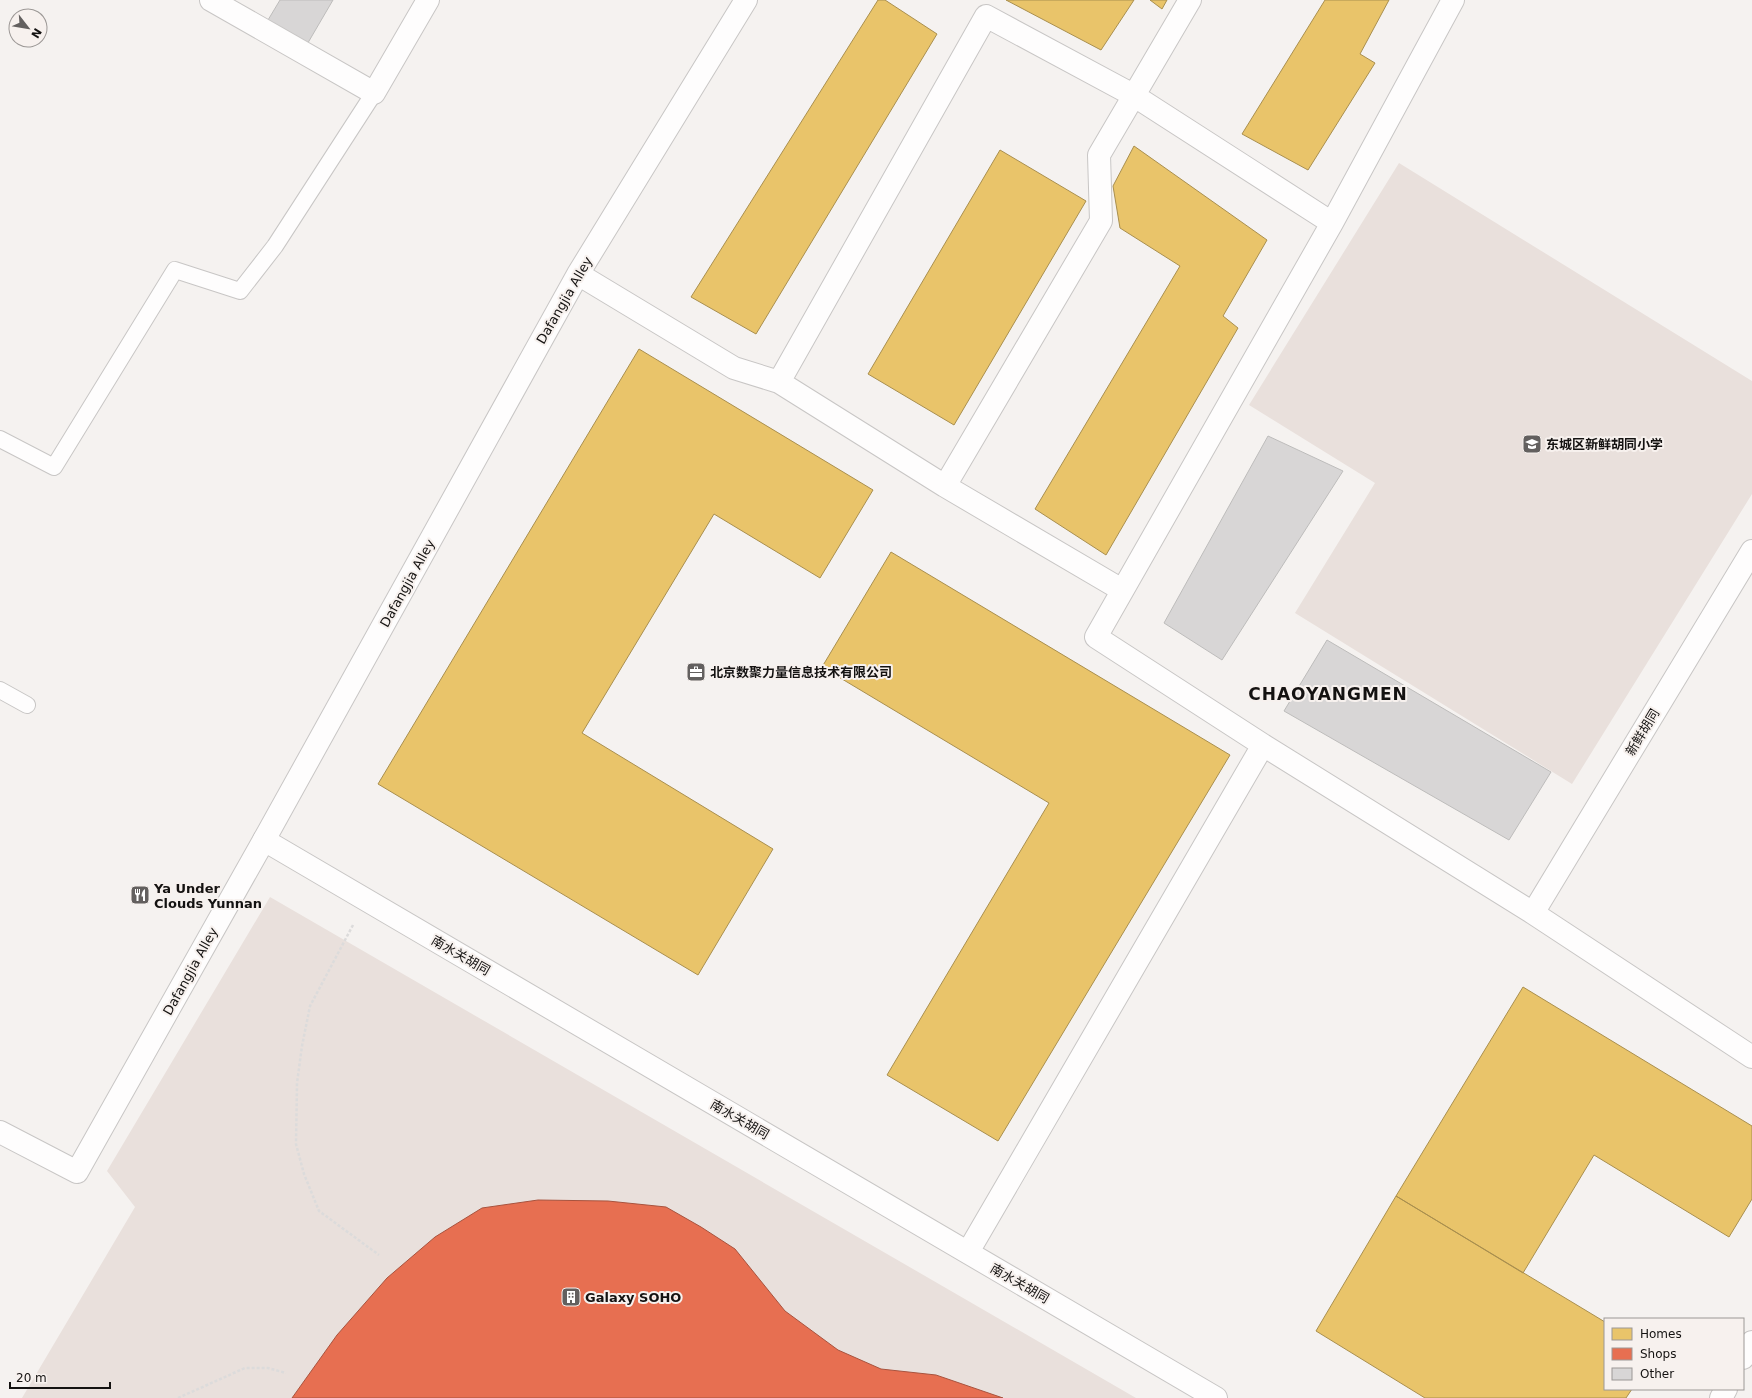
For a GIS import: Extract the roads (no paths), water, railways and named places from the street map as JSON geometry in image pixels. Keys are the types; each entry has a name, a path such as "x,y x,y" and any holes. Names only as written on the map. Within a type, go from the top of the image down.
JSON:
{"street":[{"path":"211,0 374,93 428,0"},
{"name":"Dafangjia Alley","path":"0,1132 77,1172 264,840 578,274 746,0"},
{"path":"945,486 1101,221 1099,155 1190,0"},
{"path":"1453,0 1332,223 1096,637 1263,745 1533,913 1752,1057"},
{"path":"779,382 986,16 1133,95 1332,223"},
{"path":"578,274 734,368 779,382 945,486 1122,590"},
{"name":"新鲜胡同","path":"1533,913 1752,551"},
{"path":"968,1252 1263,745"},
{"name":"南水关胡同","path":"264,840 1216,1398"},
{"path":"1744,1356 1752,1342"}],"lane":[{"path":"0,439 54,467 175,270 240,291 275,246 374,93"},
{"path":"0,690 27,705"}],"place":[{"name":"东城区新鲜胡同小学","path":"1532,444"},
{"name":"北京数聚力量信息技术有限公司","path":"696,672"},
{"name":"Ya Under Clouds Yunnan","path":"140,895"},
{"name":"Galaxy SOHO","path":"571,1297"}],"district":[{"name":"CHAOYANGMEN","path":"1328,694"}]}
